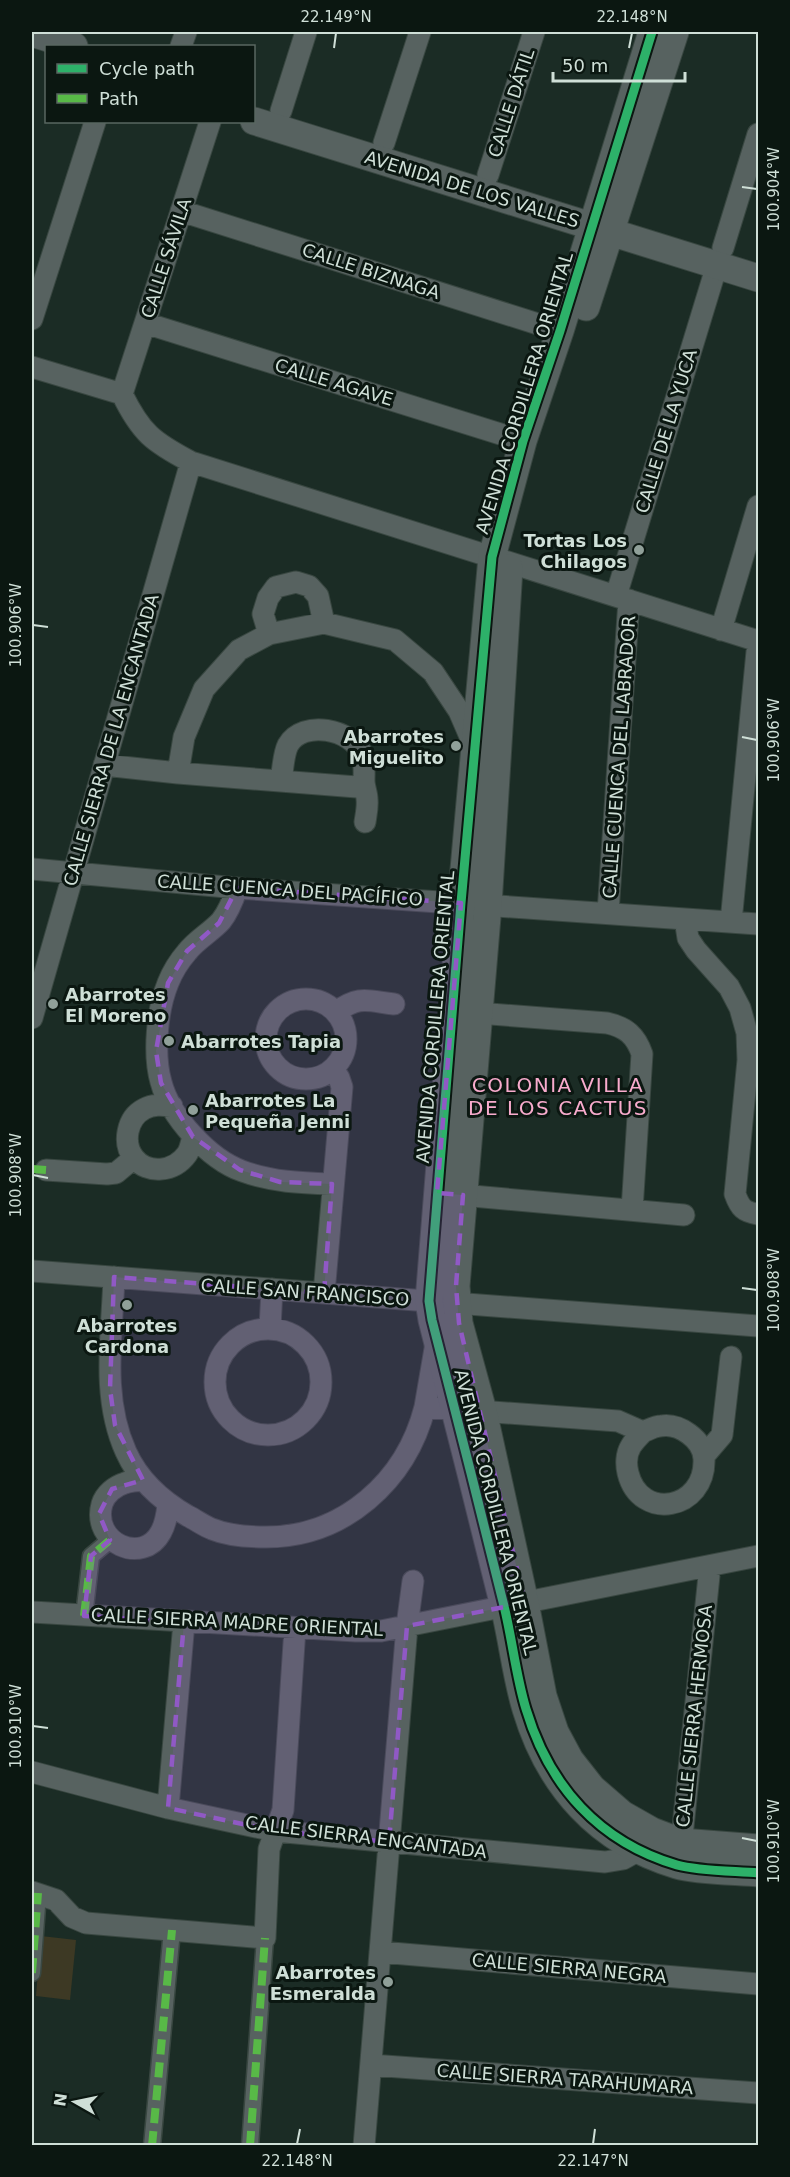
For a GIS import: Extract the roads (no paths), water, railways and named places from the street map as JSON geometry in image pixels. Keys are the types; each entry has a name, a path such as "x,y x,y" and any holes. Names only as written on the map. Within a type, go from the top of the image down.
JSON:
{"street":[{"path":"281,111 306,32"},
{"path":"384,143 420,32"},
{"name":"CALLE DÁTIL","path":"488,175 534,32"},
{"name":"AVENIDA CORDILLERA ORIENTAL","path":"652,32 604,221 528,484 501,560 488,905 466,1012 450,1194 429,1301 436,1338 455,1409 515,1605 555,1732 570,1760 591,1788 622,1814 674,1848 759,1873"},
{"name":"AVENIDA CORDILLERA ORIENTAL","path":"466,1012 461,903 475,749 501,560 523,441 560,331 675,32"},
{"path":"32,33 66,45"},
{"name":"AVENIDA DE LOS VALLES","path":"255,103 488,175 604,221"},
{"name":"AVENIDA DE LOS VALLES","path":"255,121 604,221 720,257 759,278"},
{"path":"32,319 94,123"},
{"name":"CALLE SÁVILA","path":"122,394 210,123"},
{"name":"CALLE DE LA YUCA","path":"623,598 720,257 759,134"},
{"name":"CALLE BIZNAGA","path":"182,211 560,331"},
{"name":"AVENIDA DE LOS VALLES","path":"720,257 759,260"},
{"name":"CALLE AGAVE","path":"145,323 523,441"},
{"path":"32,368 122,394 142,430 160,446 191,462 758,641 731,922"},
{"name":"CALLE SIERRA DE LA ENCANTADA","path":"32,1018 191,462"},
{"path":"721,630 759,506"},
{"path":"269,634 263,614 268,598 276,587 296,582 309,586 318,596 324,623"},
{"name":"CALLE CUENCA DEL LABRADOR","path":"608,913 623,598"},
{"path":"178,773 184,736 204,689 239,650 269,634 324,623 395,640 433,672 459,711 475,749"},
{"path":"281,781 288,744 300,734 312,730 340,734 351,740 362,753 366,773 364,782 367,800 365,822"},
{"path":"104,765 357,787 364,782"},
{"name":"CALLE CUENCA DEL PACÍFICO","path":"32,869 237,888 759,924"},
{"path":"237,888 230,908 219,923 187,951 168,983 160,1017 156,1052 161,1083 172,1106 194,1137 211,1154 240,1170 280,1182 332,1184"},
{"path":"685,919 688,938 729,987 740,1008 747,1033 748,1060 735,1194 739,1205 746,1212 759,1214"},
{"path":"308,999 324,1003 336,1012 344,1026 346,1041 342,1056 333,1069 320,1077 304,1080 289,1076 276,1066 268,1053 266,1037 270,1022 279,1009 293,1001 308,999"},
{"path":"336,1012 351,1001 358,1000 394,1004"},
{"path":"466,1012 607,1023 619,1025 630,1033 638,1043 642,1054 632,1210"},
{"path":"324,1293 342,1087 333,1069"},
{"path":"172,1106 156,1105 143,1109 133,1118 127,1131 128,1146 134,1158 147,1167 162,1170 177,1165 188,1153 194,1137"},
{"path":"740,1152 759,1163"},
{"path":"46,1170 116,1173 134,1158"},
{"path":"450,1194 684,1215"},
{"name":"AVENIDA CORDILLERA ORIENTAL","path":"450,1194 459,1323 483,1411 515,1605 526,1708 540,1750 560,1784 582,1810 611,1834 639,1851 674,1848 759,1848"},
{"name":"CALLE SAN FRANCISCO","path":"32,1271 759,1326"},
{"path":"114,1277 110,1389 115,1425 127,1455 143,1480 168,1505 213,1530 244,1537 284,1537 315,1530 352,1512 384,1487 406,1458 422,1422 436,1338"},
{"path":"270,1328 272,1290"},
{"path":"270,1328 290,1333 307,1346 318,1363 321,1384 316,1405 304,1422 286,1433 266,1436 245,1431 228,1419 217,1401 214,1380 219,1359 231,1342 249,1331 270,1328"},
{"path":"704,1456 717,1444 722,1435 731,1358"},
{"path":"425,1407 618,1421 643,1432"},
{"path":"661,1426 680,1428 695,1439 704,1456 704,1474 695,1491 679,1502 660,1504 643,1498 630,1483 626,1465 631,1446 643,1432 661,1426"},
{"path":"143,1480 124,1483 112,1489 103,1500 99,1514 102,1528 110,1540 123,1547 137,1549 150,1544 160,1534 166,1521 168,1505"},
{"path":"84,1616 91,1556 110,1540"},
{"name":"CALLE SIERRA MADRE ORIENTAL","path":"32,1612 381,1631 759,1556"},
{"name":"CALLE SIERRA HERMOSA","path":"674,1848 710,1566"},
{"path":"364,2145 407,1626 413,1581"},
{"path":"168,1808 184,1622"},
{"path":"249,2145 265,1938 269,1849 283,1810 295,1628"},
{"name":"CALLE SIERRA ENCANTADA","path":"32,1772 168,1808 275,1831 605,1862 623,1859 639,1851"},
{"path":"32,1973 35,1892 56,1900 72,1917 86,1923 265,1938"},
{"path":"152,2145 172,1930"},
{"name":"CALLE SIERRA NEGRA","path":"380,1952 759,1984"},
{"name":"CALLE SIERRA TARAHUMARA","path":"371,2065 759,2093"}],"place":[{"name":"Tortas Los Chilagos","path":"639,550"},
{"name":"Abarrotes Miguelito","path":"456,746"},
{"name":"Abarrotes El Moreno","path":"53,1004"},
{"name":"Abarrotes Tapia","path":"169,1041"},
{"name":"Abarrotes La Pequeña Jenni","path":"193,1110"},
{"name":"Abarrotes Cardona","path":"127,1305"},
{"name":"Abarrotes Esmeralda","path":"388,1982"}],"district":[{"name":"COLONIA VILLA DE LOS CACTUS","path":"558,1096"}]}
